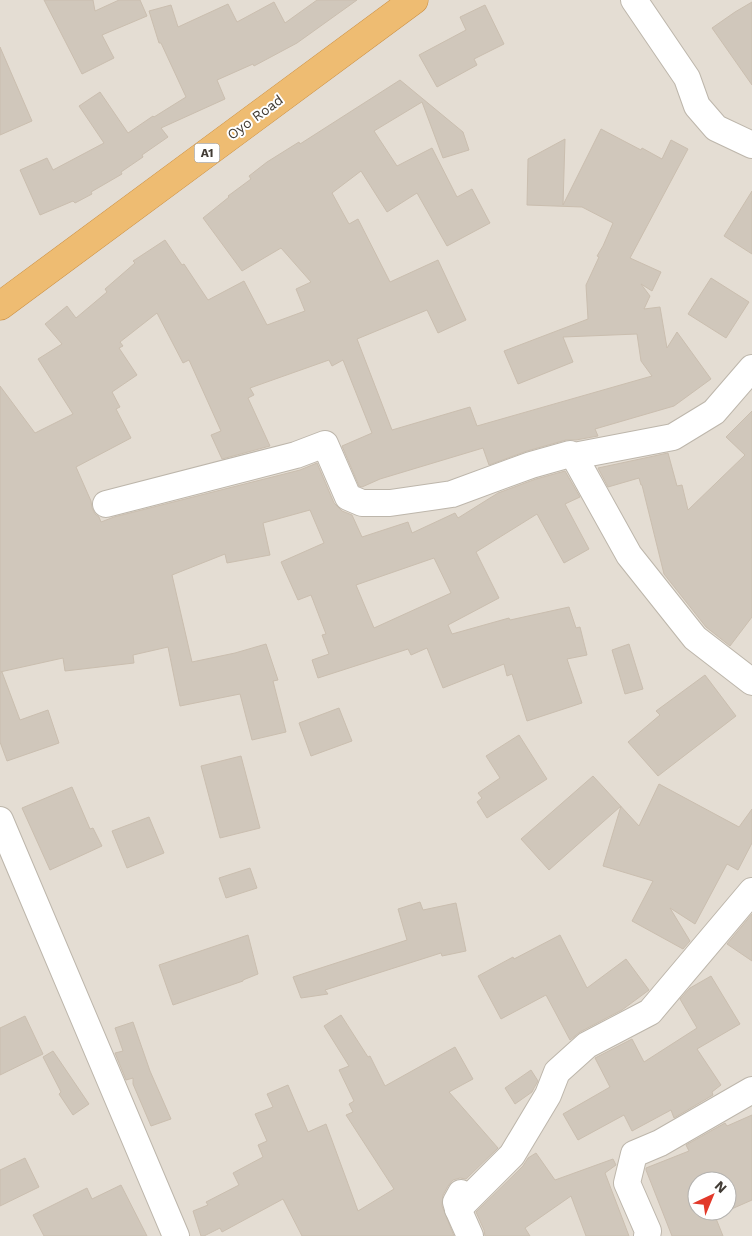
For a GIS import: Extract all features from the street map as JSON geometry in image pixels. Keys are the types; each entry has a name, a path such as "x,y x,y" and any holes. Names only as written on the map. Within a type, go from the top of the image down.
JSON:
{"highway":[{"name":"Oyo Road","path":"0,306 414,0"}],"street":[{"path":"634,0 687,78 697,106 716,128 752,146"},
{"path":"106,504 296,455 325,444 348,497 362,503 390,503 452,494 531,465 570,454 574,456 673,437 714,412 752,368"},
{"path":"574,456 630,555 659,593 695,638 752,682"},
{"path":"0,820 176,1236"},
{"path":"470,1236 461,1199 512,1155 548,1095 557,1072 587,1045 650,1012 752,891"},
{"path":"647,1236 648,1231 627,1183 634,1154 660,1142 752,1090"}],"shaded area":[{"path":"0,0 752,0 752,1236 0,1236"}],"building":[{"path":"44,0 93,0 95,11 119,0 140,0 147,16 102,35 114,58 82,74"},
{"path":"317,0 357,0 297,43 254,66 253,64 217,80 225,99 161,128 168,137 142,155 143,157 121,172 122,174 91,192 92,194 75,203 73,201 40,215 20,170 47,158 53,170 104,143 79,106 100,92 128,133 186,97 161,43 159,43 149,11 171,5 178,27 228,4 237,22 274,2 285,23"},
{"path":"752,2 752,85 712,28"},
{"path":"485,5 504,44 474,59 477,65 437,87 419,55 466,30 460,17"},
{"path":"0,47 32,121 0,135"},
{"path":"400,80 463,132 469,150 443,158 422,102 374,131 397,166 432,148 457,197 472,189 490,223 447,246 417,193 387,212 361,171 332,193 349,224 358,219 390,282 438,260 466,320 438,333 427,310 357,339 392,430 470,407 477,426 652,376 641,361 637,334 563,337 573,362 518,384 504,351 588,319 586,285 613,223 582,207 527,205 528,159 565,139 563,205 601,129 662,159 671,140 688,149 630,258 661,272 652,291 641,284 650,296 644,309 660,307 667,348 677,332 711,379 674,406 595,429 598,436 566,440 527,451 489,465 483,448 380,479 362,487 359,486 342,446 372,433 343,360 332,366 329,360 250,388 254,395 248,398 270,446 222,459 211,435 221,431 189,360 183,363 157,313 120,342 123,346 119,348 137,375 112,392 120,407 116,409 131,438 76,467 95,514 101,522 114,517 300,470 317,463 334,503 342,511 352,515 362,537 408,522 412,533 455,513 458,518 498,493 565,471 580,497 565,504 589,549 564,563 537,514 476,552 499,598 448,625 452,634 509,618 510,620 569,607 576,628 580,627 587,655 567,659 582,703 527,721 512,674 507,676 504,664 443,688 427,648 411,655 408,649 318,678 312,660 329,654 322,635 326,634 311,595 298,600 281,562 324,543 310,510 263,523 270,555 227,563 225,554 172,575 192,662 266,644 278,680 273,681 286,732 252,740 240,694 180,706 168,647 133,655 134,663 65,671 63,658 0,672 0,386 35,433 73,414 38,359 62,344 45,324 67,306 76,318 107,292 105,289 135,263 133,261 165,240 208,300 244,281 267,325 305,311 296,289 311,282 281,248 242,271 203,218 251,179 249,176 267,162 299,142 300,144","holes":["434,558 451,593 374,628 356,585"]},
{"path":"752,191 752,254 724,236"},
{"path":"711,278 749,302 726,338 688,314"},
{"path":"752,411 752,617 730,646 706,627 664,574 639,478 608,487 598,468 668,453 677,486 682,485 688,510 745,455 726,437"},
{"path":"629,644 643,689 625,694 612,650"},
{"path":"2,672 20,720 48,710 59,743 7,761 0,742 0,673"},
{"path":"705,675 736,716 658,776 628,742 660,715 656,711"},
{"path":"339,708 352,741 311,756 299,723"},
{"path":"519,735 547,779 487,818 477,802 482,798 478,793 500,778 486,756"},
{"path":"241,756 260,828 220,838 201,766"},
{"path":"593,776 621,806 549,870 521,839"},
{"path":"659,784 739,827 752,809 752,843 738,870 727,864 695,924 670,908 690,941 683,949 632,921 653,881 603,866 621,806 639,826"},
{"path":"72,787 90,829 93,828 102,846 50,870 22,808"},
{"path":"149,817 164,853 127,868 112,831"},
{"path":"250,868 257,888 226,898 219,878"},
{"path":"420,902 423,910 456,903 466,951 442,956 441,953 325,990 328,994 301,998 293,977 407,940 398,909"},
{"path":"752,914 752,961 727,944"},
{"path":"248,935 258,974 173,1005 159,965"},
{"path":"560,935 587,988 626,959 649,990 622,1010 580,1032 570,1040 546,995 501,1019 478,976"},
{"path":"711,976 740,1024 697,1049 721,1085 712,1092 713,1095 674,1118 671,1110 632,1131 624,1115 578,1140 563,1114 610,1087 595,1058 632,1039 644,1062 697,1028 680,999 690,988"},
{"path":"341,1015 368,1057 370,1056 385,1086 455,1047 473,1079 449,1092 498,1148 466,1179 453,1180 443,1195 442,1206 454,1236 302,1236 283,1199 222,1232 220,1228 201,1236 193,1211 208,1205 206,1202 239,1185 233,1173 263,1157 258,1145 267,1141 255,1114 273,1107 267,1094 288,1085 308,1132 326,1124 358,1211 394,1189 346,1115 353,1112 349,1104 354,1101 339,1070 349,1066 324,1026"},
{"path":"25,1016 43,1054 0,1075 0,1028"},
{"path":"133,1022 150,1071 171,1119 151,1126 133,1084 133,1078 126,1080 115,1053 123,1051 115,1028"},
{"path":"53,1051 89,1104 73,1115 59,1094 61,1092 43,1057"},
{"path":"531,1070 538,1081 532,1092 515,1104 505,1088"},
{"path":"752,1115 752,1200 737,1207 737,1171 687,1171 687,1221 717,1221 723,1236 672,1236 646,1168 689,1151 686,1145 725,1123 727,1126"},
{"path":"536,1153 555,1180 613,1159 616,1165 605,1173 629,1236 586,1236 571,1196 525,1228 530,1236 485,1236 476,1212 523,1166 528,1158"},
{"path":"25,1158 39,1187 0,1206 0,1170"},
{"path":"121,1185 147,1236 44,1236 33,1215 87,1188 92,1199"}]}
